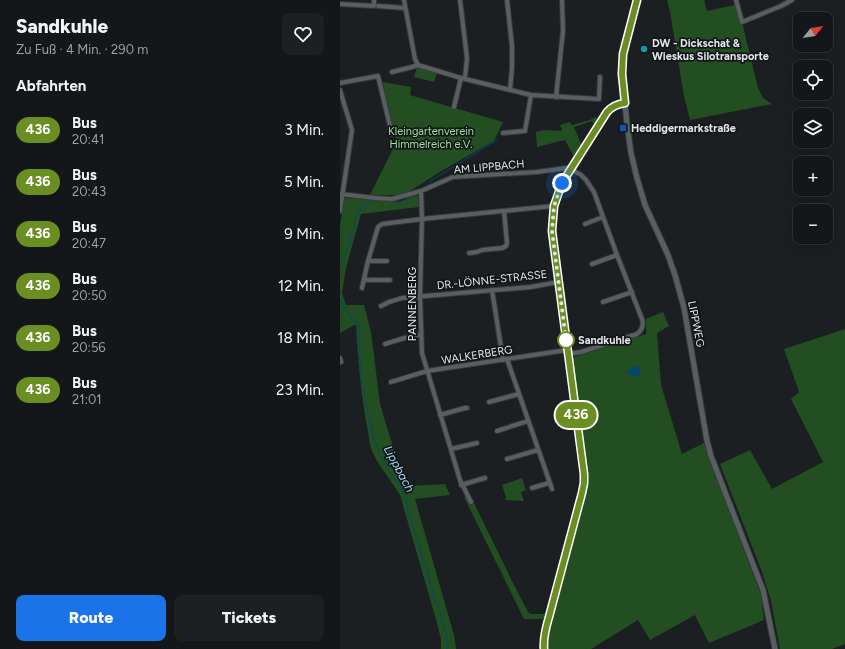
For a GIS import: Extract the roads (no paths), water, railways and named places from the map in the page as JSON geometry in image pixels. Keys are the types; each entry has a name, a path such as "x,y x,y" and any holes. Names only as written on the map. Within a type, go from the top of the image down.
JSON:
{"street":[{"path":"340,4 374,6 374,0"},
{"path":"404,0 414,59 418,65"},
{"path":"454,107 463,78 467,58 460,0"},
{"path":"507,0 512,46 510,90"},
{"path":"556,97 563,31 562,0"},
{"name":"LIPPWEG","path":"637,0 623,54 622,74 632,153 640,191 668,255 675,275 684,308 707,441 715,466 763,590 775,649"},
{"path":"736,0 742,22 792,0"},
{"path":"378,6 405,8"},
{"path":"392,72 418,65 531,95 599,99 600,77"},
{"path":"340,83 384,74"},
{"path":"378,76 392,134"},
{"path":"340,90 352,130 340,212"},
{"path":"503,133 525,131 531,95"},
{"path":"544,649 545,631 584,483 552,231 554,206 562,183 607,112 610,108 617,104 625,103"},
{"name":"AM LIPPBACH","path":"342,194 392,199 421,191 453,178 537,172 566,168 571,169"},
{"path":"567,352 581,352 637,334 643,323 594,192 581,175 571,169"},
{"name":"PANNENBERG","path":"421,191 422,219 420,296 422,353 462,484 471,502"},
{"path":"362,288 378,227 382,224 554,206"},
{"path":"469,253 502,248 506,246 508,243 504,211"},
{"path":"585,224 603,217"},
{"path":"592,264 617,255"},
{"path":"368,261 387,261"},
{"path":"364,280 390,280"},
{"name":"DR.-LÖNNE-STRASSE","path":"381,306 402,298 531,286 558,282"},
{"path":"492,290 505,360 519,394 552,489"},
{"path":"603,302 632,292"},
{"path":"385,344 421,334"},
{"name":"WALKERBERG","path":"391,382 427,371 567,352"},
{"path":"489,402 519,394"},
{"path":"440,415 467,408"},
{"path":"497,431 528,421"},
{"path":"451,449 477,442"},
{"path":"507,459 538,450"},
{"path":"462,484 485,478"},
{"path":"532,488 549,483"}],"water":[{"path":"634,366 641,370 638,377 627,374 627,372"}],"waterway":[{"name":"Lippbach","path":"429,182 497,140"},
{"name":"Lippbach","path":"390,201 399,202 413,195"},
{"name":"Lippbach","path":"340,267 359,211 371,200"},
{"name":"Lippbach","path":"340,300 352,320 359,323 360,364 372,434 385,465 401,487 406,500 434,598 446,631 448,643 447,649"}],"place":[{"name":"DW - Dickschat & Wieskus Silotransporte","path":"644,49"},
{"name":"Heddigermarkstraße","path":"623,128"},
{"name":"Sandkuhle","path":"566,340"}],"park label":[{"name":"Kleingartenverein Himmelreich e.V.","path":"431,137"}]}
